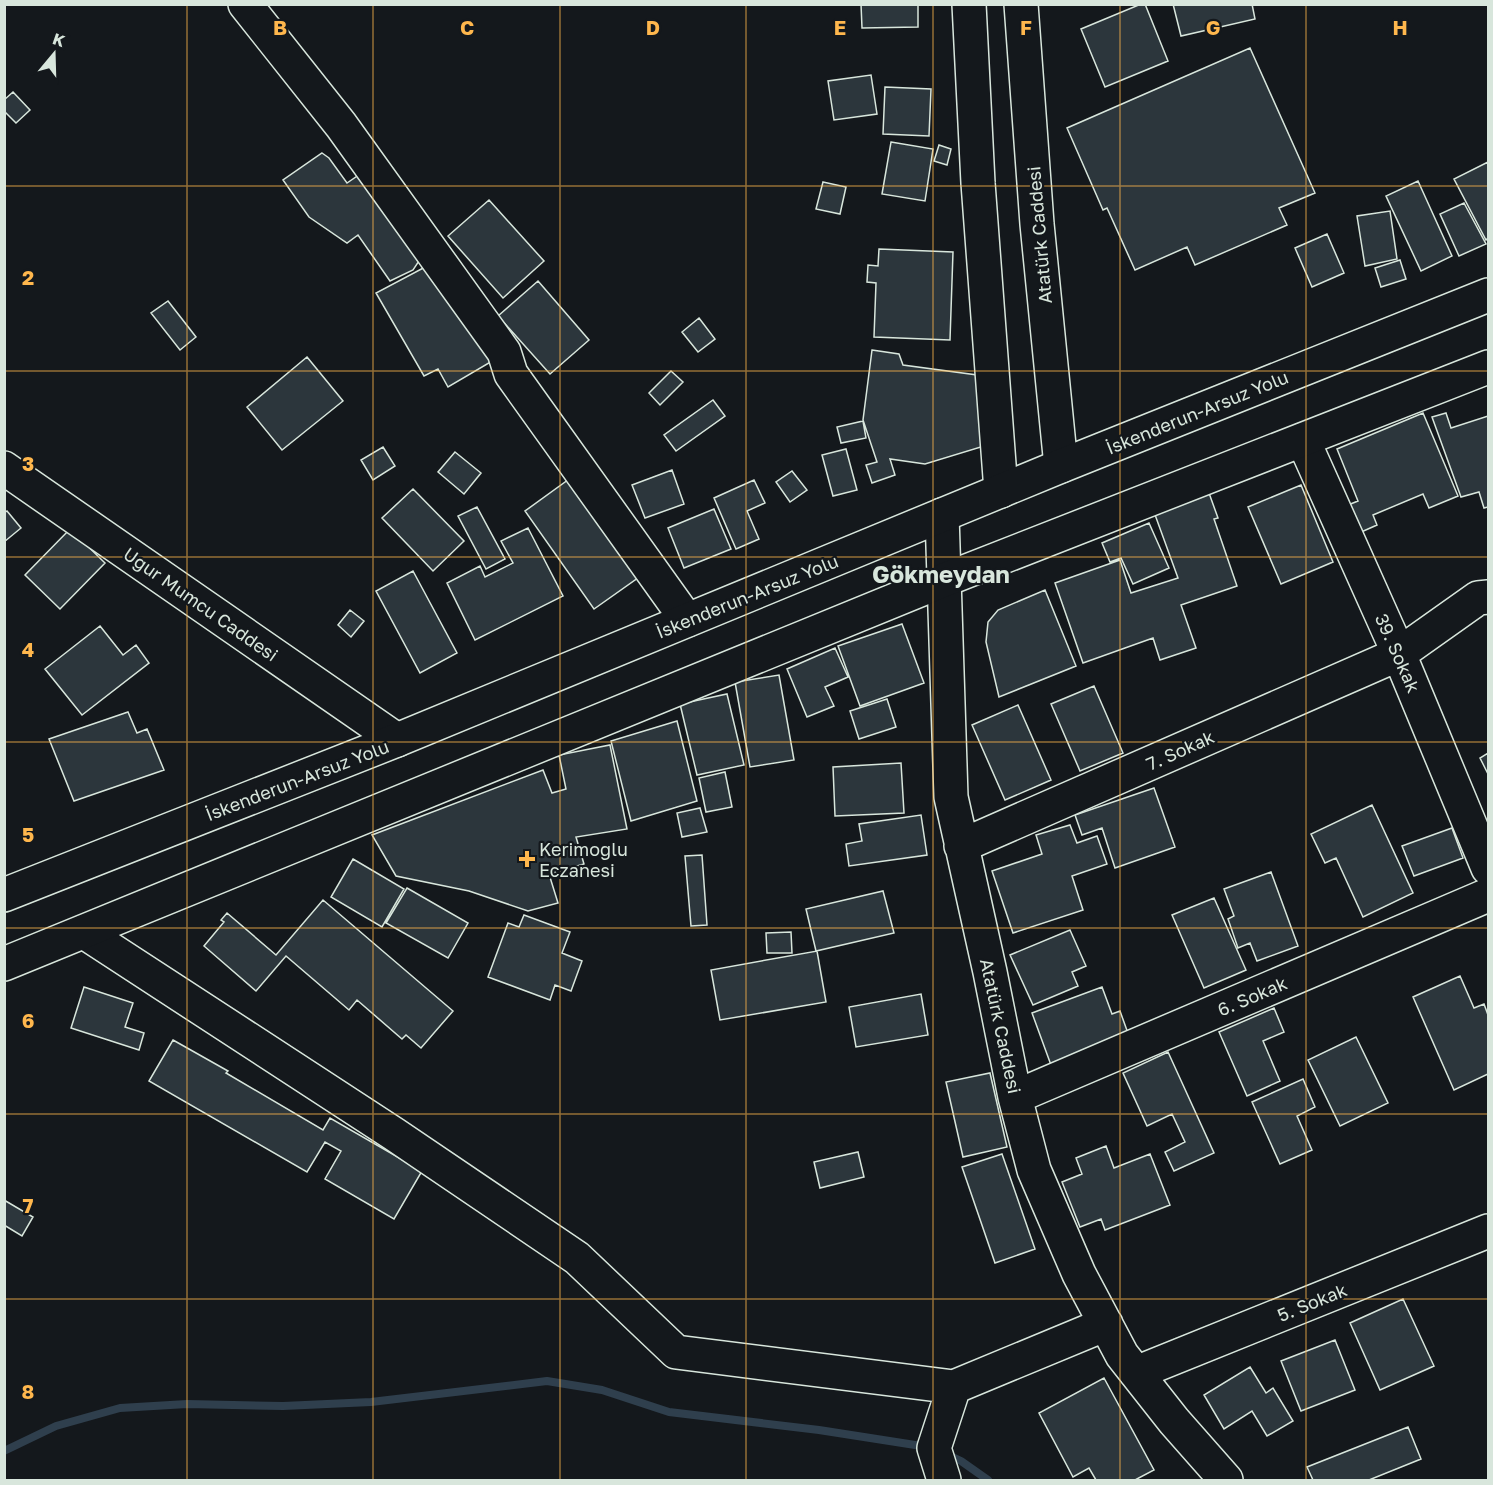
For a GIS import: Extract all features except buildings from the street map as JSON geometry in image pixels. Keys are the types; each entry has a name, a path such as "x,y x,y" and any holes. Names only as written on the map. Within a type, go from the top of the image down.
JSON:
{"street":[{"path":"244,4 341,125 504,352 511,374 687,620"},
{"path":"969,4 978,183 1001,491"},
{"name":"Atatürk Caddesi","path":"1021,4 1037,224 1061,466"},
{"name":"İskenderun-Arsuz Yolu","path":"4,895 397,740 1061,466 1488,296"},
{"path":"4,964 944,580 1488,367"},
{"name":"39. Sokak","path":"1303,440 1399,654 1488,868"},
{"name":"Uğur Mumcu Caddesi","path":"4,468 397,740"},
{"name":"Atatürk Caddesi","path":"942,515 951,797 1015,1097 1034,1170 1079,1274 1122,1355 1174,1421 1226,1480"},
{"name":"7. Sokak","path":"961,846 1399,654 1478,598 1488,597"},
{"name":"6. Sokak","path":"1015,1097 1488,895"},
{"path":"84,932 394,1134 577,1258 676,1352 954,1387 1106,1324"},
{"name":"5. Sokak","path":"1136,1372 1488,1231"},
{"path":"945,1480 934,1448 954,1387"}],"waterway":[{"path":"4,1451 56,1426 120,1408 187,1404 283,1406 371,1402 547,1381 602,1390 669,1412 819,1430 928,1447"},
{"path":"946,1454 961,1461 988,1480"}],"place":[{"name":"Kerimoğlu Eczanesi","path":"527,859"}],"district":[{"name":"Gökmeydan","path":"941,573"}]}
